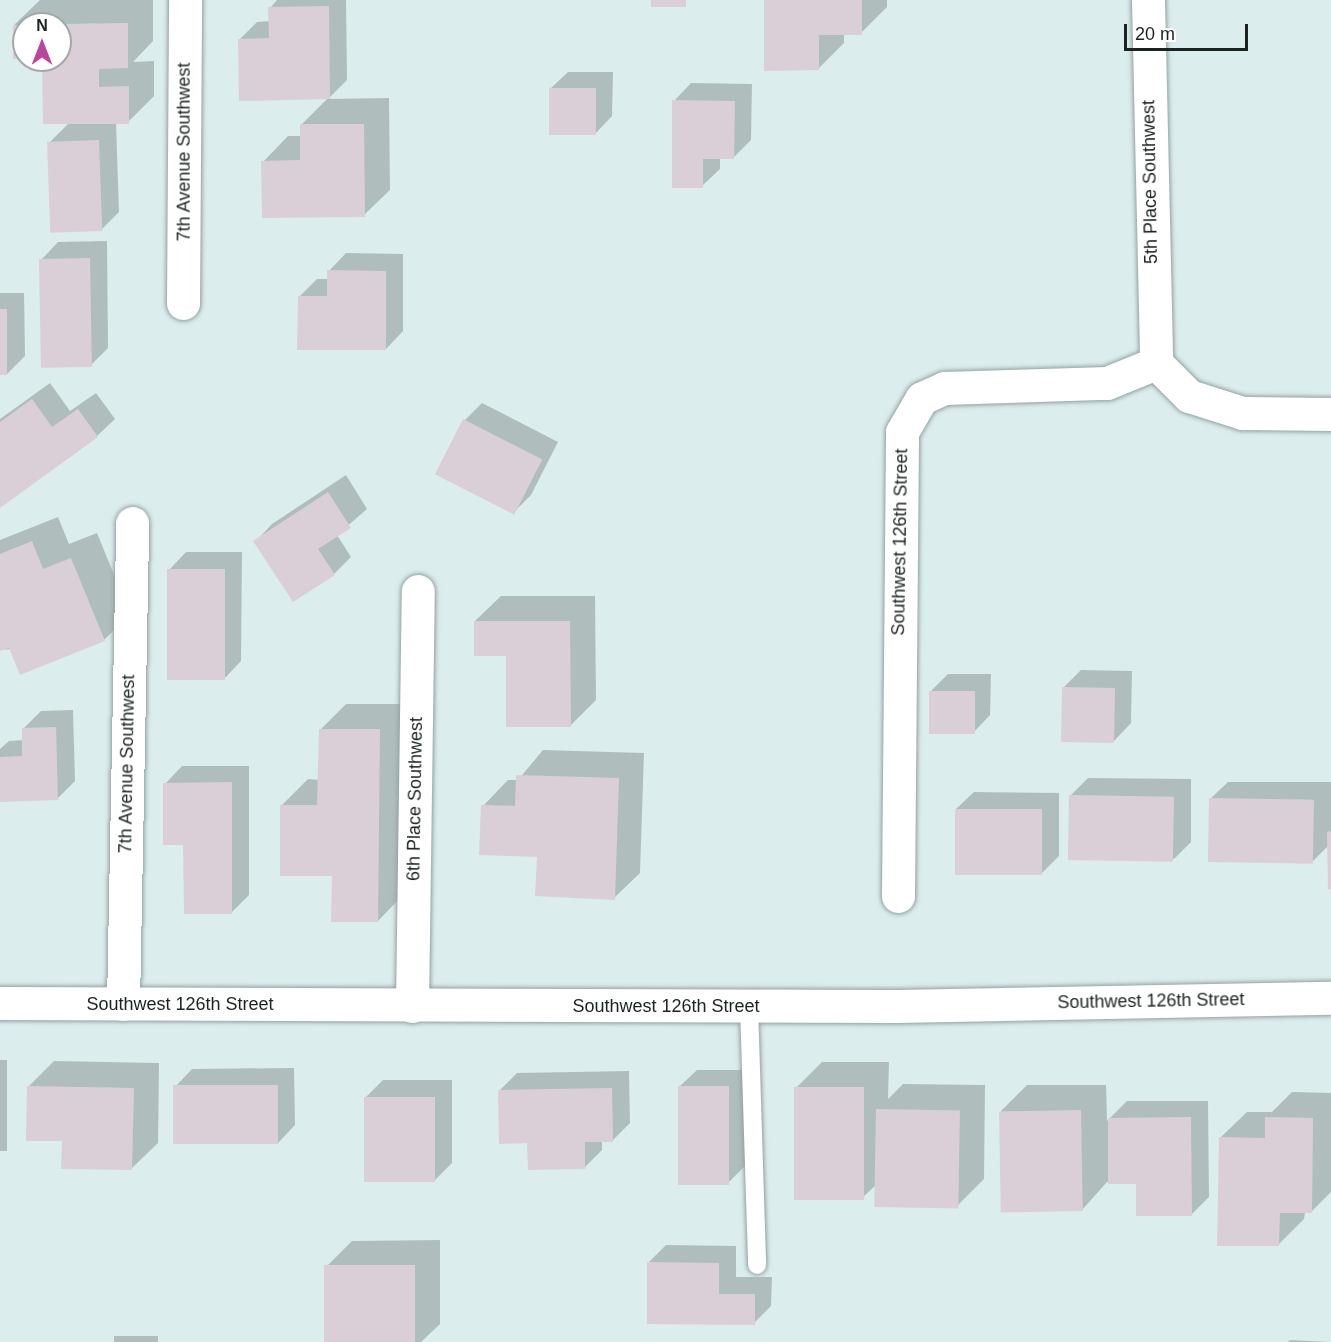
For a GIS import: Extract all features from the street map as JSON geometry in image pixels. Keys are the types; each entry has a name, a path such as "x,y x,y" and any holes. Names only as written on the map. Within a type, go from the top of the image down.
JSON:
{"street":[{"name":"7th Avenue Southwest","path":"183,303 185,0"},
{"name":"5th Place Southwest","path":"1148,0 1156,363"},
{"path":"1156,363 1189,396 1243,413 1331,414"},
{"name":"Southwest 126th Street","path":"898,896 902,432 922,398 944,388 1107,383 1156,363"},
{"name":"7th Avenue Southwest","path":"123,1004 132,524"},
{"name":"6th Place Southwest","path":"412,1006 418,591"},
{"name":"Southwest 126th Street","path":"0,1003 749,1006 1331,998"}],"lane":[{"path":"749,1006 757,1265"}],"building":[{"path":"651,0 686,0 686,7 651,7"},
{"path":"764,0 862,0 862,35 819,35 819,70 764,71"},
{"path":"329,6 330,99 239,101 238,39 269,38 268,7"},
{"path":"128,23 128,68 99,69 99,87 129,86 129,124 43,124 42,72 72,72 72,24"},
{"path":"549,88 596,88 596,135 549,135"},
{"path":"672,100 735,101 734,159 703,159 703,188 672,188"},
{"path":"300,124 364,124 365,217 262,218 261,161 300,160"},
{"path":"99,140 102,231 50,233 47,142"},
{"path":"90,258 92,367 41,368 39,259"},
{"path":"327,270 386,271 386,350 297,350 298,296 327,296"},
{"path":"0,309 7,309 7,375 0,375"},
{"path":"32,399 52,427 78,409 98,437 0,508 0,422"},
{"path":"463,419 542,459 514,515 435,474"},
{"path":"328,492 351,528 318,549 335,575 293,602 253,541"},
{"path":"32,541 43,569 71,558 105,641 20,675 9,648 0,651 0,554"},
{"path":"167,569 225,569 225,680 167,680"},
{"path":"474,621 570,621 571,727 506,727 506,656 474,656"},
{"path":"1062,687 1115,688 1114,743 1061,742"},
{"path":"929,691 975,691 975,734 929,734"},
{"path":"56,727 58,800 0,802 0,757 22,756 22,728"},
{"path":"319,729 380,729 378,922 331,922 332,876 280,876 280,805 317,805"},
{"path":"516,775 619,778 615,900 535,896 537,857 479,855 481,805 515,806"},
{"path":"232,782 232,914 184,914 183,845 163,845 163,783"},
{"path":"1069,795 1174,797 1173,862 1068,860"},
{"path":"1209,798 1314,800 1313,864 1208,862"},
{"path":"955,809 1042,809 1042,875 955,875"},
{"path":"1331,831 1331,889 1328,890 1327,832"},
{"path":"173,1085 278,1085 278,1144 173,1144"},
{"path":"27,1086 134,1088 132,1170 61,1169 62,1141 26,1141"},
{"path":"678,1086 729,1086 729,1185 678,1185"},
{"path":"794,1087 864,1087 864,1200 794,1200"},
{"path":"612,1088 613,1142 585,1142 585,1169 528,1170 527,1143 499,1144 498,1090"},
{"path":"364,1097 435,1097 435,1182 364,1182"},
{"path":"876,1109 960,1110 958,1208 874,1207"},
{"path":"1081,1110 1083,1211 1001,1212 999,1111"},
{"path":"1191,1117 1192,1216 1136,1216 1136,1184 1108,1184 1108,1118"},
{"path":"1265,1117 1313,1118 1312,1213 1280,1213 1279,1246 1217,1246 1219,1137 1265,1138"},
{"path":"647,1262 719,1263 719,1294 755,1294 755,1325 647,1324"},
{"path":"324,1265 415,1265 415,1342 324,1342"}]}
